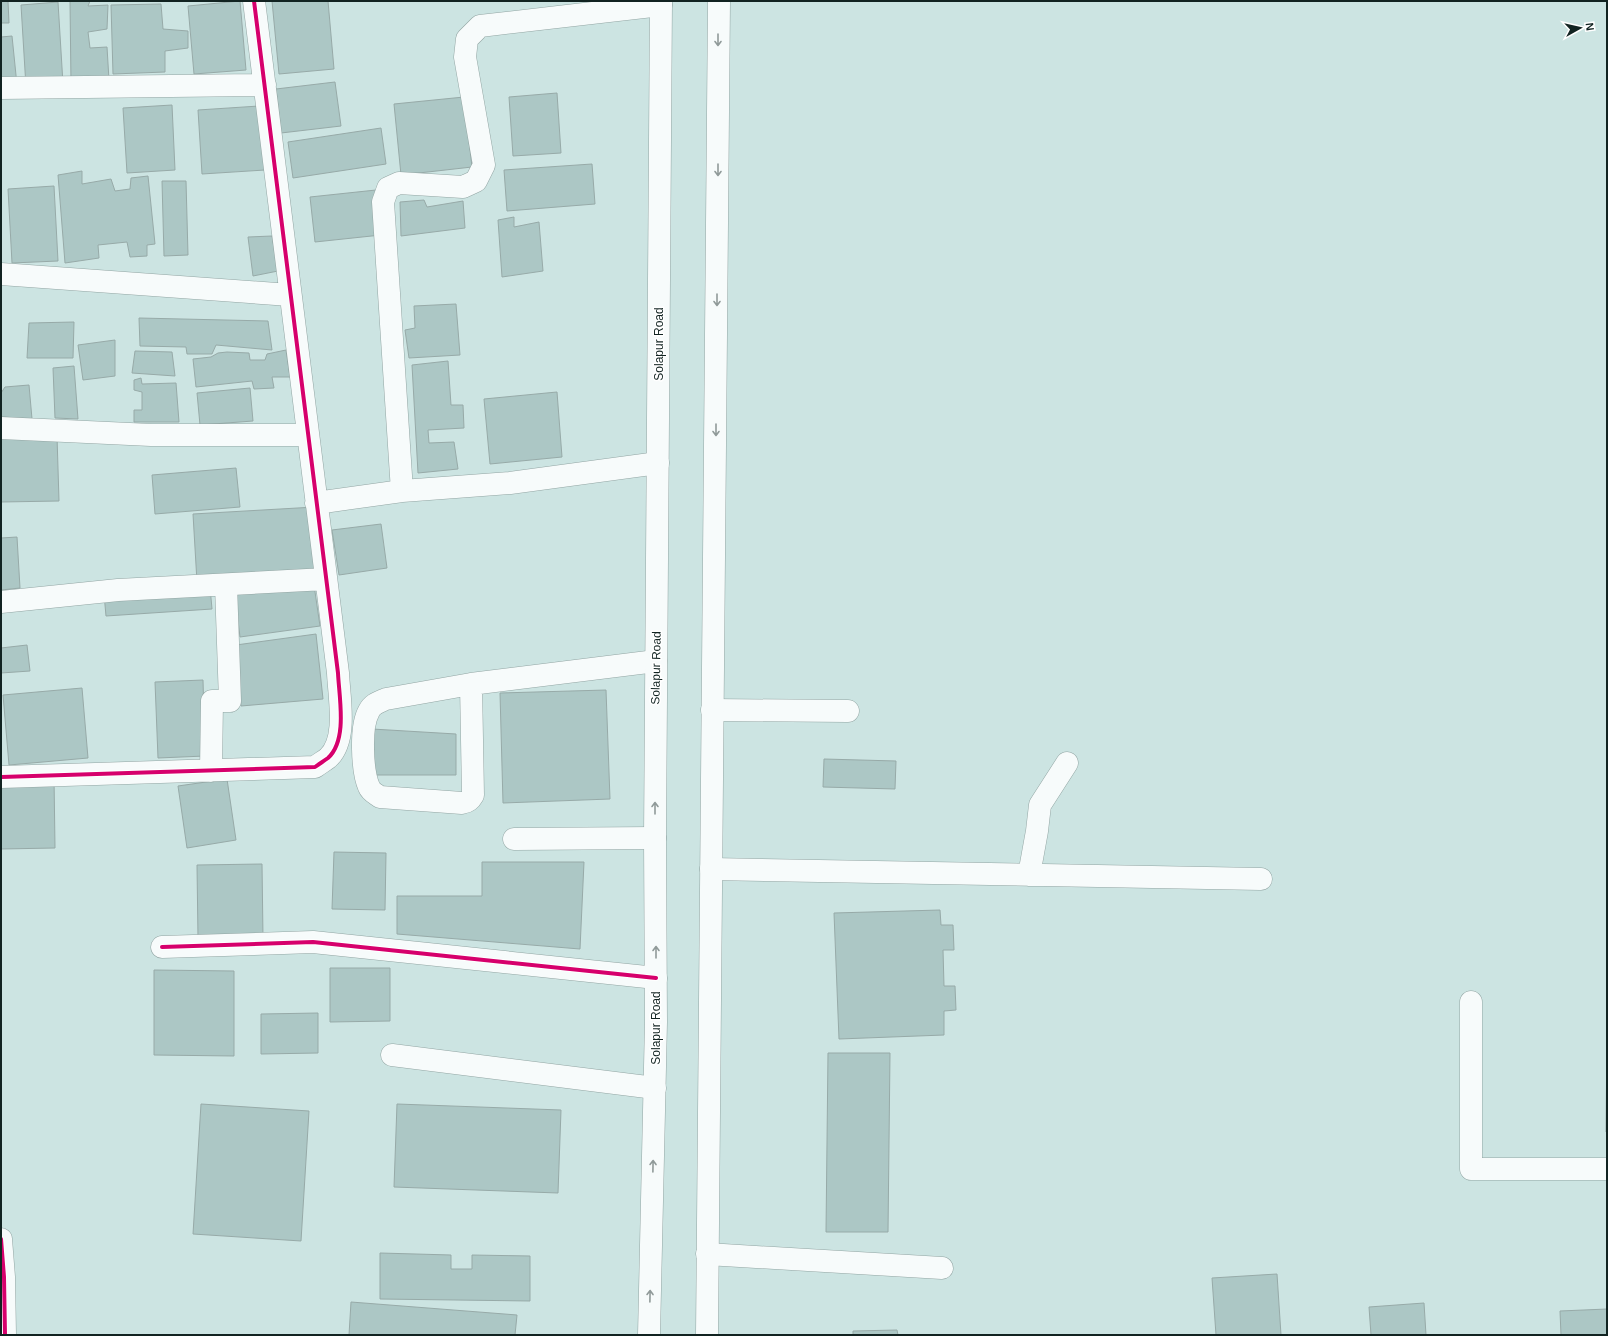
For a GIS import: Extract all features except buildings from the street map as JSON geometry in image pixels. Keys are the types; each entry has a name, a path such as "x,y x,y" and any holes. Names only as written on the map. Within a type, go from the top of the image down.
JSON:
{"main road":[{"path":"1,777 315,767 329,757 339,739 341,714 338,673 307,435 254,1"},
{"path":"707,1335 719,1"},
{"path":"402,491 383,202 388,188 399,183 463,187 476,181 484,166 465,57 467,39 480,26 661,3"},
{"name":"Solapur Road","path":"649,1335 656,978 655,838 661,3"},
{"path":"1,88 265,85"},
{"path":"1,274 290,295"},
{"path":"1,428 151,435 307,435"},
{"path":"316,503 402,491 510,483 658,464"},
{"path":"1,602 118,590 326,579"},
{"path":"210,770 212,701 230,701 226,585"},
{"path":"471,684 473,795 471,800 462,803 380,797 373,793 367,781 362,743 365,720 369,710 376,703 386,699 471,684 656,661"},
{"path":"712,710 848,711"},
{"path":"1029,875 1037,832 1040,805 1067,763"},
{"path":"514,839 655,838"},
{"path":"711,869 1261,879"},
{"path":"162,947 313,942 656,978"},
{"path":"1471,1002 1471,1169 1607,1169"},
{"path":"392,1055 655,1088"},
{"path":"1,1239 4,1277 4,1335"},
{"path":"708,1254 942,1268"}],"cycle path":[{"path":"1,777 315,767 328,758 334,750 338,740 341,718 338,673 254,1"},
{"path":"162,947 313,942 656,978"},
{"path":"1,1239 4,1277 5,1335"}]}
